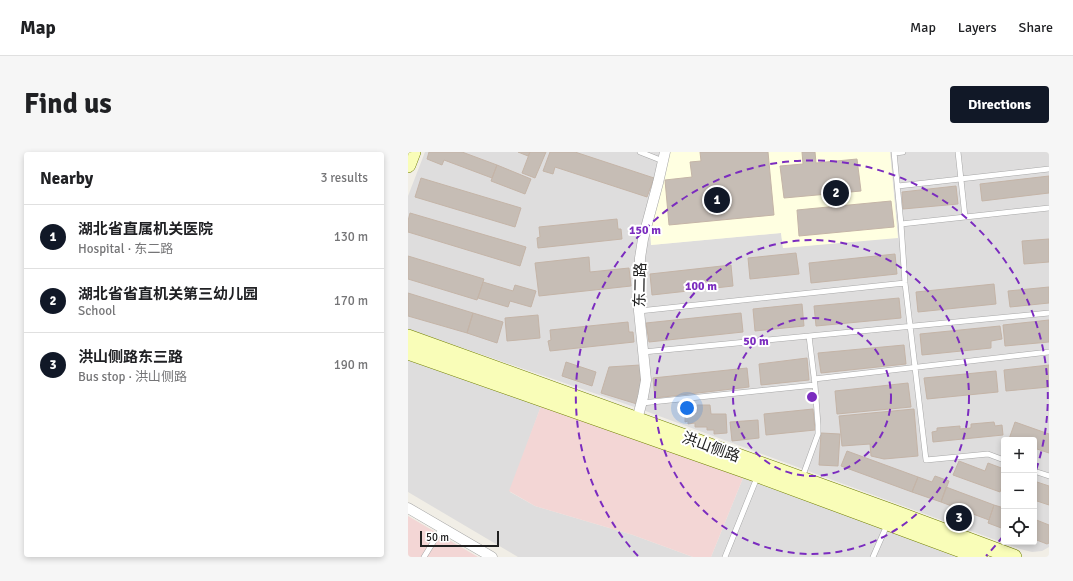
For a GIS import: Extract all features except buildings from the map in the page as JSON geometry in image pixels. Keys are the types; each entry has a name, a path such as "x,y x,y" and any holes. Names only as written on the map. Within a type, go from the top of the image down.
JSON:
{"main road":[{"path":"408,165 413,152"},
{"name":"洪山侧路","path":"408,337 1014,557"},
{"name":"洪山侧路","path":"408,352 758,475 980,557"}],"street":[{"name":"东二路","path":"637,420 646,380 639,311 639,272 642,246 664,156"},
{"path":"408,508 492,557"}],"lane":[{"path":"640,152 664,156"},
{"path":"903,152 894,152 902,224 905,283 926,460 988,454 1001,459"},
{"path":"958,152 965,217"},
{"path":"898,186 1049,169"},
{"path":"902,224 1049,208"},
{"path":"639,311 905,283"},
{"path":"643,352 1049,313"},
{"path":"802,479 818,434 818,416 809,336"},
{"path":"814,379 1049,352"},
{"path":"642,403 815,385"},
{"path":"1037,472 1049,476"},
{"path":"725,557 758,475"},
{"path":"873,557 888,522"},
{"path":"424,557 442,528"}],"shaded area":[{"path":"425,152 668,152 651,245 781,233 783,248 898,237 890,152 1049,152 1049,547 1042,551 1032,552 1009,545 1037,545 1037,437 1001,437 1001,542 640,409 408,329 408,196"},
{"path":"668,152 890,152 898,238 783,248 781,233 651,245 650,231"},
{"path":"408,360 541,406 510,492 535,506 633,535 693,557 518,557 408,492"},
{"path":"541,406 743,478 711,557 693,557 633,535 535,506 509,491"},
{"path":"743,478 889,531 956,557 711,557"},
{"path":"408,516 478,557 408,557"}],"place":[{"name":"湖北省省直机关第三幼儿园","path":"836,193"},
{"name":"湖北省直属机关医院","path":"717,200"},
{"name":"洪山侧路东三路","path":"959,518"}]}
